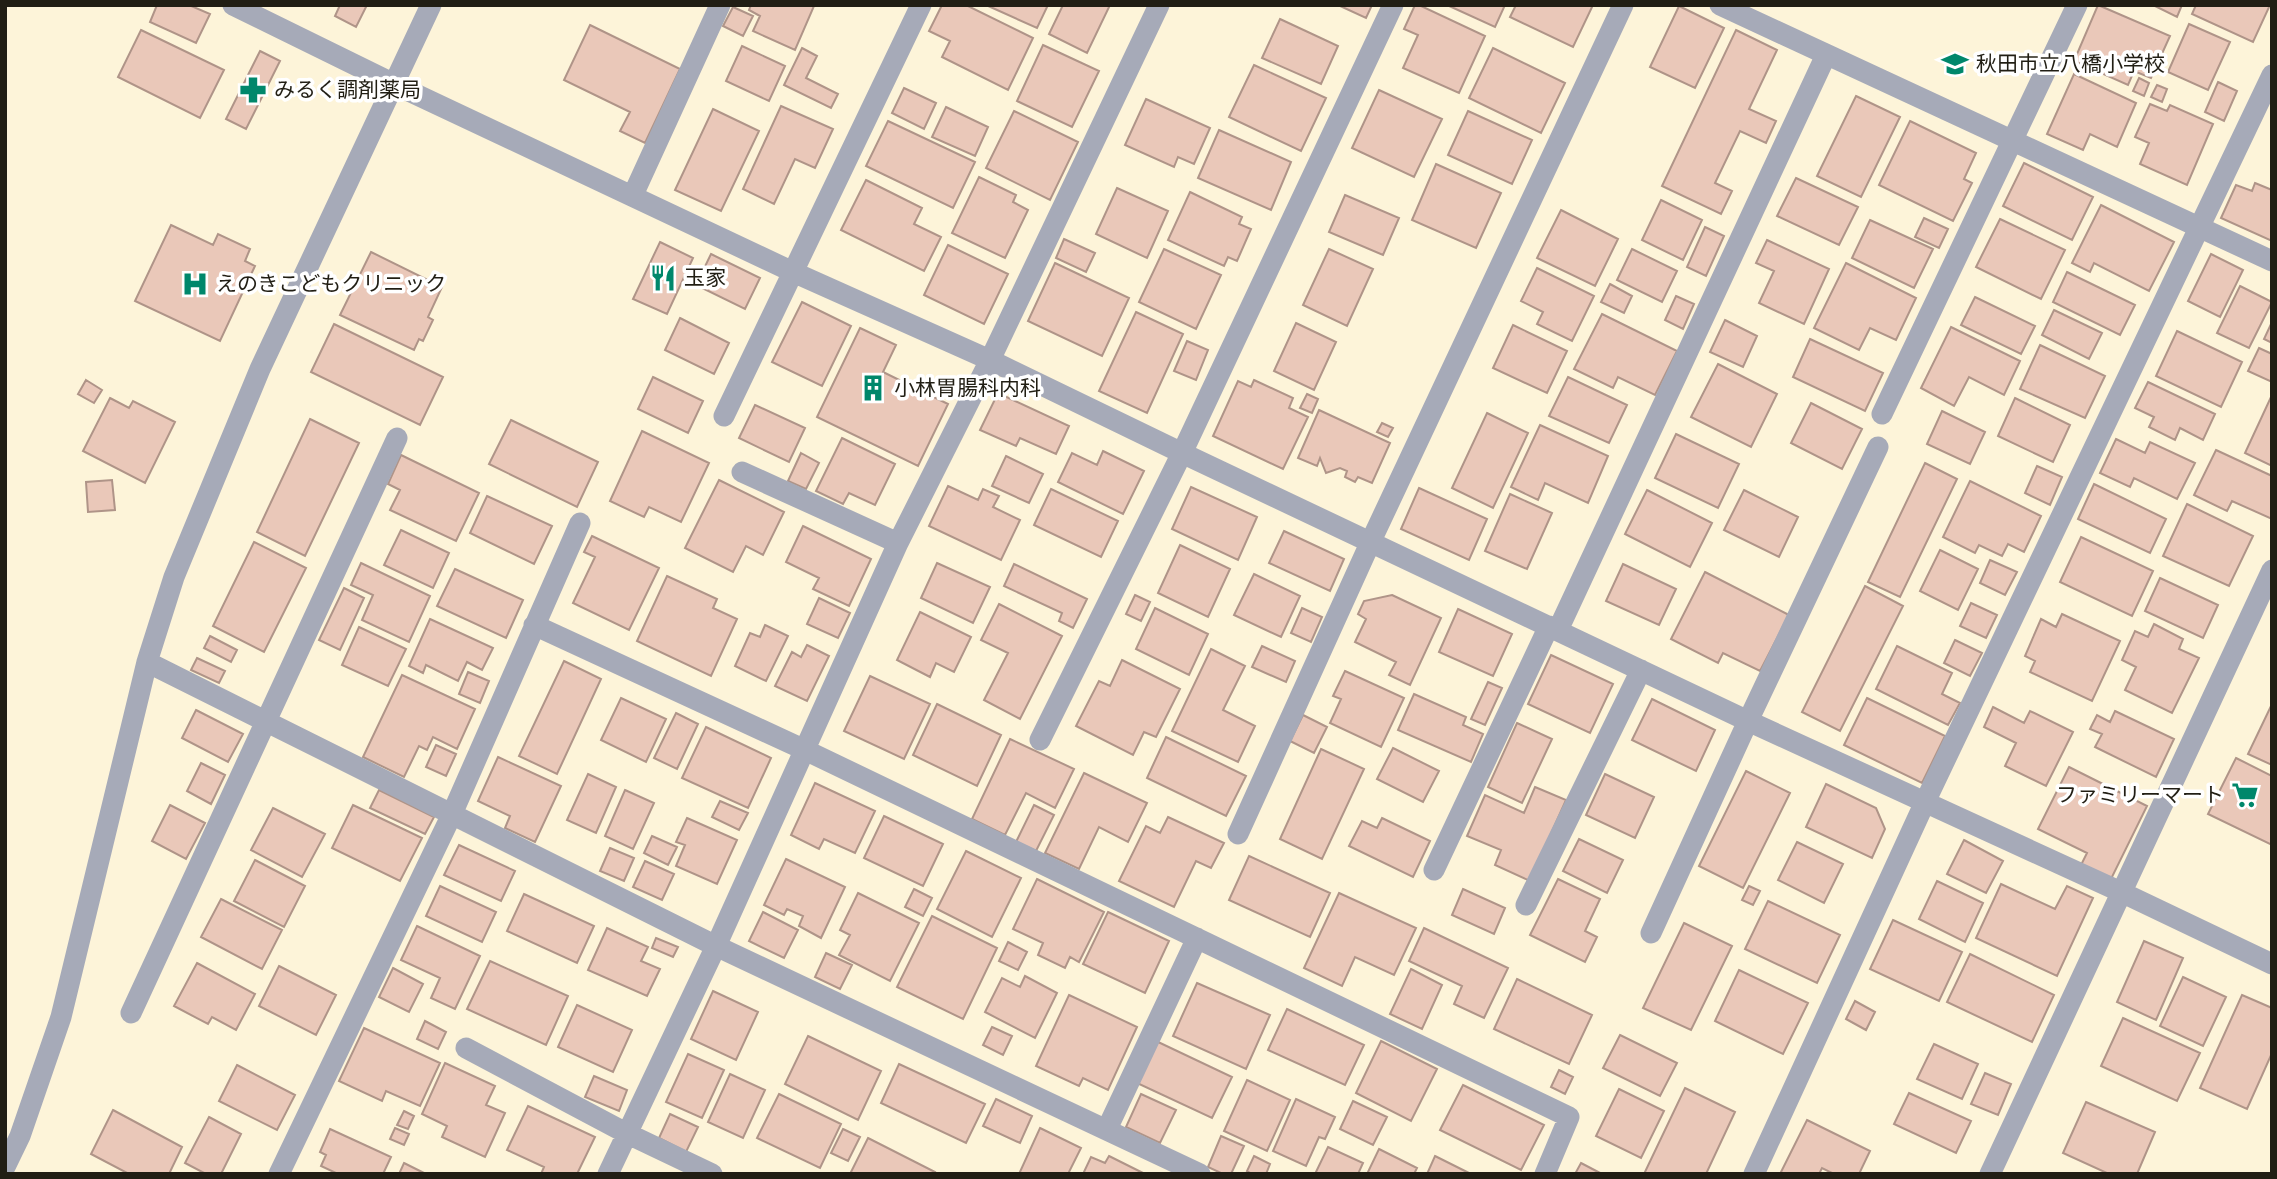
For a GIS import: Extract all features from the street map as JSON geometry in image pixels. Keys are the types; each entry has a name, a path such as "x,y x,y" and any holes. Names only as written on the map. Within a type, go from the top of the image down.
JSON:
{"street":[{"path":"233,5 793,272 990,360 1748,721 2272,964"},
{"path":"5,1167 20,1136 61,1017 147,662 174,577 260,369 431,5"},
{"path":"633,195 720,5"},
{"path":"724,416 921,5"},
{"path":"608,1174 716,946 898,544 990,360 1160,5"},
{"path":"1040,740 1182,453 1393,5"},
{"path":"1238,834 1371,541 1623,5"},
{"path":"1720,5 2272,261"},
{"path":"1882,414 2077,5"},
{"path":"1434,870 1554,628 1826,55"},
{"path":"1754,1174 1925,802 2272,75"},
{"path":"131,1013 397,438"},
{"path":"1651,933 1878,447"},
{"path":"742,472 898,544"},
{"path":"279,1174 452,814 580,523"},
{"path":"1990,1174 2272,570"},
{"path":"534,625 805,750 1569,1117 1545,1174"},
{"path":"147,662 716,946 1200,1174"},
{"path":"1526,905 1641,670"},
{"path":"1107,1129 1197,938"},
{"path":"466,1048 626,1133 712,1174"}],"building":[{"path":"157,5 189,5 210,14 196,43 150,22"},
{"path":"340,5 367,5 356,27 335,16"},
{"path":"751,5 814,6 795,50 753,31 760,16 749,10"},
{"path":"942,5 966,5 1033,38 1008,90 942,57 950,41 929,31"},
{"path":"986,5 1048,5 1037,28"},
{"path":"1063,5 1110,5 1087,53 1049,34"},
{"path":"1338,5 1372,5 1366,18"},
{"path":"1415,5 1485,36 1459,93 1403,68 1418,35 1404,29"},
{"path":"1447,5 1505,5 1495,27"},
{"path":"1516,5 1593,5 1573,47 1510,17"},
{"path":"2098,5 2170,36 2151,78 2134,71 2128,85 2074,61"},
{"path":"2153,5 2182,5 2177,17"},
{"path":"2196,5 2270,5 2253,42 2192,14"},
{"path":"1679,6 1724,28 1695,88 1650,67"},
{"path":"733,7 753,16 743,36 723,26"},
{"path":"1280,19 1338,46 1321,84 1262,58"},
{"path":"2189,24 2230,42 2208,90 2168,72"},
{"path":"590,25 680,69 645,143 620,131 630,112 564,80"},
{"path":"141,30 224,70 200,118 118,77"},
{"path":"1736,30 1777,50 1749,109 1776,121 1766,143 1740,131 1715,183 1732,191 1721,214 1662,186"},
{"path":"1043,45 1099,71 1072,127 1017,101"},
{"path":"742,46 785,66 769,101 726,81"},
{"path":"802,48 817,56 806,78 838,94 831,108 784,85"},
{"path":"1493,48 1565,83 1541,133 1469,98"},
{"name":"みるく調剤薬局","path":"260,51 280,61 246,129 226,119"},
{"path":"1254,65 1326,98 1301,151 1229,117"},
{"path":"2074,74 2136,103 2117,147 2090,134 2083,150 2047,134"},
{"path":"2139,78 2149,83 2144,96 2133,91"},
{"path":"2218,82 2237,91 2224,121 2205,112"},
{"path":"2157,85 2167,89 2162,102 2151,97"},
{"path":"904,88 936,103 924,129 892,113"},
{"path":"1379,90 1442,119 1414,177 1352,148"},
{"path":"1856,96 1900,117 1861,197 1817,176"},
{"path":"1146,99 1210,128 1194,164 1178,157 1174,167 1125,145"},
{"path":"2150,104 2167,111 2170,105 2213,124 2187,185 2140,164 2149,143 2135,137"},
{"path":"781,106 833,129 815,168 795,159 774,204 743,189"},
{"path":"946,107 988,127 975,156 932,137"},
{"path":"713,109 759,131 721,211 675,190"},
{"path":"1014,111 1078,142 1050,200 986,168"},
{"path":"1468,111 1532,140 1512,184 1448,155"},
{"path":"888,121 975,162 953,208 866,166"},
{"path":"1910,121 1976,153 1964,179 1972,183 1953,221 1879,185"},
{"path":"1219,130 1291,162 1271,210 1198,178"},
{"path":"2024,163 2093,197 2072,240 2003,206"},
{"path":"1436,164 1501,193 1476,248 1412,220"},
{"path":"979,177 1016,195 1013,202 1028,210 1005,258 952,233"},
{"path":"1796,178 1858,207 1839,245 1777,216"},
{"path":"866,180 922,208 914,224 941,237 924,271 841,230"},
{"path":"2255,183 2272,190 2272,241 2221,218 2236,185 2252,191"},
{"path":"1117,188 1168,211 1147,258 1096,234"},
{"path":"1190,192 1242,217 1239,224 1251,229 1237,261 1228,257 1224,266 1168,240"},
{"path":"1345,195 1399,218 1383,255 1329,232"},
{"path":"1661,200 1702,220 1683,260 1642,240"},
{"path":"2101,205 2174,242 2149,291 2094,263 2090,272 2072,263"},
{"path":"1561,210 1618,239 1595,286 1537,258"},
{"path":"1924,218 1948,229 1939,248 1915,237"},
{"path":"2000,219 2065,250 2041,299 1976,267"},
{"path":"1870,220 1933,249 1914,288 1852,258"},
{"name":"えのきこどもクリニック","path":"171,225 213,245 218,234 250,249 245,261 255,266 220,341 135,301"},
{"path":"1705,227 1724,236 1706,276 1687,267"},
{"path":"1064,239 1095,253 1086,272 1056,258"},
{"path":"1767,240 1829,269 1804,324 1759,303 1774,271 1756,263"},
{"name":"玉家","path":"660,242 693,258 667,314 633,299"},
{"path":"948,245 1008,274 984,324 924,295"},
{"path":"1164,249 1221,275 1196,329 1139,302"},
{"path":"1329,249 1373,269 1347,326 1303,305"},
{"path":"1632,249 1677,271 1662,302 1617,280"},
{"path":"371,252 442,287 428,317 433,320 423,341 419,339 414,350 340,315"},
{"path":"711,254 760,278 745,309 696,285"},
{"path":"2211,254 2243,270 2220,317 2188,301"},
{"path":"1055,263 1129,298 1102,356 1028,321"},
{"path":"1846,263 1916,298 1896,340 1870,328 1859,350 1814,328"},
{"path":"1537,268 1594,296 1572,341 1537,324 1543,312 1521,301"},
{"path":"2067,272 2135,305 2120,335 2053,302"},
{"path":"1610,284 1632,296 1624,313 1601,302"},
{"path":"2240,286 2272,302 2249,348 2217,333"},
{"path":"1676,296 1694,304 1683,329 1665,320"},
{"path":"1975,297 2035,326 2021,354 1961,325"},
{"path":"802,302 851,326 822,386 772,362"},
{"path":"2054,310 2102,333 2089,359 2042,335"},
{"path":"1136,312 1183,334 1147,413 1099,391"},
{"path":"1602,314 1677,351 1655,395 1618,377 1613,388 1574,369"},
{"path":"680,318 729,343 714,374 665,350"},
{"path":"1725,320 1757,336 1743,367 1710,352"},
{"path":"2272,322 2272,343 2264,339"},
{"path":"1296,323 1336,342 1314,390 1274,371"},
{"path":"334,324 443,377 420,425 311,372"},
{"path":"1513,325 1567,351 1547,393 1493,368"},
{"path":"1951,327 2020,361 2004,395 1969,377 1954,406 1921,388"},
{"name":"小林胃腸科内科","path":"860,328 896,345 883,372 948,404 918,466 817,417"},
{"path":"2177,331 2242,362 2221,407 2156,376"},
{"path":"1810,339 1883,373 1865,411 1793,377"},
{"path":"1187,341 1208,350 1196,380 1174,371"},
{"path":"2040,345 2105,376 2085,418 2020,389"},
{"path":"2259,348 2272,354 2272,382 2248,371"},
{"path":"1718,364 1777,394 1751,447 1691,417"},
{"path":"653,377 703,401 688,433 638,409"},
{"path":"1568,377 1627,405 1609,443 1549,416"},
{"path":"86,380 102,390 94,403 78,394"},
{"path":"1254,380 1293,398 1289,408 1308,417 1283,469 1213,436 1238,381 1251,387"},
{"path":"2148,382 2215,414 2203,440 2180,428 2175,440 2149,427 2154,417 2135,408"},
{"path":"998,393 1069,426 1056,454 1020,438 1016,446 980,430"},
{"path":"1307,394 1318,399 1312,413 1300,408"},
{"path":"110,398 129,408 133,401 175,422 145,483 83,451"},
{"path":"2015,398 2070,425 2053,462 1998,436"},
{"path":"2272,398 2272,466 2245,453"},
{"path":"1811,403 1862,429 1842,469 1791,443"},
{"path":"755,405 805,428 789,462 739,438"},
{"path":"1319,410 1390,443 1372,483 1358,477 1355,482 1345,477 1347,471 1340,468 1326,473 1320,458 1317,466 1298,458"},
{"path":"1942,411 1985,432 1970,464 1927,444"},
{"path":"1487,413 1528,433 1493,508 1452,488"},
{"path":"310,419 359,443 305,556 257,532"},
{"path":"511,420 598,462 577,507 489,464"},
{"path":"1382,423 1393,428 1388,437 1377,432"},
{"path":"1540,425 1608,456 1588,503 1545,483 1538,500 1511,487"},
{"path":"642,431 709,463 681,522 649,507 644,517 610,501"},
{"path":"1676,434 1739,464 1718,508 1655,478"},
{"path":"842,438 895,464 875,505 849,493 843,504 816,491"},
{"path":"2116,439 2145,453 2150,442 2195,463 2177,499 2134,478 2130,487 2100,473"},
{"path":"2216,450 2272,476 2272,519 2232,501 2227,511 2194,495"},
{"path":"1103,451 1144,471 1123,514 1058,482 1072,453 1097,465"},
{"path":"801,453 819,463 806,489 788,481"},
{"path":"401,455 479,493 456,541 390,510 400,490 388,484"},
{"path":"1006,456 1043,474 1029,503 992,486"},
{"path":"1925,463 1957,479 1900,597 1868,582"},
{"path":"2037,466 2062,477 2050,505 2025,493"},
{"path":"112,480 115,510 88,512 86,482"},
{"path":"719,480 784,512 763,555 746,546 733,572 685,548"},
{"path":"1970,481 2041,516 2024,552 2008,544 2002,556 1979,545 1975,553 1943,537"},
{"path":"2094,484 2166,519 2150,553 2078,519"},
{"path":"948,486 978,500 983,489 999,496 993,507 1020,520 1001,560 929,526"},
{"path":"1191,487 1257,517 1238,560 1172,529"},
{"path":"1419,488 1487,519 1469,560 1401,529"},
{"path":"1051,489 1118,521 1101,557 1034,525"},
{"path":"1647,490 1712,523 1690,567 1625,534"},
{"path":"1744,490 1798,517 1779,557 1724,530"},
{"path":"1510,494 1552,513 1527,569 1485,551"},
{"path":"487,496 552,526 534,564 470,533"},
{"path":"2187,504 2253,536 2229,586 2163,556"},
{"path":"803,526 871,559 849,606 813,589 819,578 786,562"},
{"path":"401,530 449,553 433,588 384,565"},
{"path":"1284,531 1344,559 1330,591 1269,563"},
{"path":"592,536 659,568 629,630 573,603 595,557 584,552"},
{"path":"2081,537 2153,571 2132,616 2060,582"},
{"path":"254,542 306,568 264,652 213,626"},
{"path":"1180,545 1230,569 1208,617 1158,593"},
{"path":"1940,550 1978,569 1958,610 1920,591"},
{"path":"1990,560 2017,572 2005,595 1980,583"},
{"path":"361,563 430,596 409,642 362,620 373,595 351,585"},
{"path":"937,563 990,587 973,623 921,598"},
{"path":"1014,564 1087,599 1073,628 1059,621 1062,613 1004,586"},
{"path":"1623,564 1676,589 1659,625 1606,601"},
{"path":"455,569 523,600 506,638 437,606"},
{"path":"1705,572 1789,615 1760,671 1723,653 1718,663 1671,639"},
{"path":"1254,574 1300,596 1281,637 1234,615"},
{"path":"667,576 717,599 713,608 737,619 711,676 637,641"},
{"path":"2160,578 2218,605 2203,638 2145,611"},
{"path":"1865,586 1903,606 1840,731 1802,712"},
{"path":"344,588 364,598 340,650 319,640"},
{"path":"1135,595 1150,602 1141,621 1126,614"},
{"path":"1392,595 1441,618 1410,685 1389,675 1396,662 1355,642 1366,619 1358,614 1364,601"},
{"path":"819,598 850,613 838,638 807,624"},
{"path":"1971,603 1997,615 1986,638 1960,626"},
{"path":"999,604 1062,636 1020,719 984,700 1008,653 981,640"},
{"path":"1155,608 1208,634 1189,675 1136,649"},
{"path":"1302,608 1322,617 1311,642 1291,633"},
{"path":"1458,609 1512,634 1493,676 1439,652"},
{"path":"920,612 971,637 954,672 936,663 930,677 897,660"},
{"path":"2062,614 2120,641 2092,701 2030,672 2035,661 2025,656 2041,619 2056,627"},
{"path":"430,619 493,648 482,670 467,662 458,681 426,665 423,673 409,666"},
{"path":"2154,624 2183,639 2179,649 2199,658 2172,713 2125,690 2136,667 2122,660 2135,631 2148,637"},
{"path":"765,625 788,636 766,681 735,666 750,633 760,637"},
{"path":"359,627 406,649 388,686 342,665"},
{"path":"210,636 237,650 231,662 204,648"},
{"path":"1955,640 1982,653 1970,676 1944,663"},
{"path":"807,645 829,656 807,701 775,686 792,652 801,657"},
{"path":"1262,646 1295,661 1286,682 1252,667"},
{"path":"1897,646 1952,673 1942,694 1960,703 1948,725 1876,689"},
{"path":"1211,649 1245,666 1223,710 1255,726 1238,762 1172,731"},
{"path":"1551,655 1613,684 1590,733 1528,704"},
{"path":"197,658 225,671 219,683 191,670"},
{"path":"1122,660 1180,689 1156,737 1144,732 1133,755 1076,726 1099,681 1110,686"},
{"path":"564,661 601,679 557,774 519,756"},
{"path":"1345,671 1404,698 1381,747 1330,723 1341,699 1333,696"},
{"path":"468,672 489,681 480,703 459,694"},
{"path":"402,675 475,709 457,749 433,737 427,750 419,746 404,777 363,757"},
{"path":"870,676 930,704 904,759 844,731"},
{"path":"1488,682 1502,688 1485,725 1471,719"},
{"path":"1414,694 1466,717 1463,725 1483,734 1471,762 1398,730"},
{"path":"621,698 666,719 646,762 601,740"},
{"path":"1867,698 1945,736 1922,783 1844,745"},
{"path":"1652,699 1715,730 1696,771 1632,740"},
{"path":"937,704 1001,735 977,786 913,755"},
{"path":"2272,704 2272,765 2248,754"},
{"path":"1993,707 2024,723 2030,711 2073,732 2046,786 2005,766 2016,743 1984,727"},
{"path":"196,710 243,734 228,762 182,738"},
{"path":"2115,711 2174,739 2156,777 2095,747 2102,734 2090,729 2097,715 2110,722"},
{"path":"676,713 698,724 677,769 654,758"},
{"path":"1303,715 1327,727 1314,753 1290,741"},
{"path":"1517,723 1552,739 1522,803 1488,787"},
{"path":"706,727 771,758 748,808 682,778"},
{"path":"1166,737 1246,776 1226,816 1147,778"},
{"path":"1010,739 1074,769 1055,808 1026,793 1005,835 972,819"},
{"path":"436,745 456,754 446,776 426,767"},
{"path":"1393,748 1439,771 1423,802 1377,779"},
{"path":"1321,749 1364,769 1322,859 1280,839"},
{"path":"498,757 561,786 535,842 505,828 510,816 478,801"},
{"name":"ファミリーマート","path":"2236,758 2272,776 2272,845 2208,814"},
{"path":"201,763 225,775 211,804 187,791"},
{"path":"2069,767 2147,806 2111,879 2081,865 2087,853 2038,829"},
{"path":"1746,771 1790,793 1743,888 1699,866"},
{"path":"1084,773 1147,803 1128,842 1099,827 1079,869 1045,853"},
{"path":"588,774 616,787 596,833 567,820"},
{"path":"1605,774 1654,797 1635,838 1586,815"},
{"path":"815,783 875,811 855,853 824,839 819,849 791,835"},
{"path":"1826,784 1876,808 1885,829 1872,858 1806,827"},
{"path":"1535,787 1566,800 1530,881 1495,865 1501,850 1467,836 1485,795 1524,813"},
{"path":"379,790 434,817 425,834 370,808"},
{"path":"625,790 654,803 633,849 605,836"},
{"path":"720,801 748,813 739,830 712,817"},
{"path":"170,805 205,823 186,859 152,841"},
{"path":"353,805 422,838 400,881 332,848"},
{"path":"1034,805 1054,815 1036,851 1016,842"},
{"path":"273,808 325,834 302,877 251,850"},
{"path":"884,816 943,844 923,886 864,858"},
{"path":"1168,817 1224,843 1211,868 1196,861 1174,907 1119,881 1146,826 1160,833"},
{"path":"687,818 737,840 717,884 676,866 685,845 676,842"},
{"path":"1382,818 1430,841 1413,877 1349,846 1362,821 1377,828"},
{"path":"652,836 677,847 668,865 644,853"},
{"path":"1579,839 1623,860 1607,893 1563,871"},
{"path":"1964,840 2003,861 1986,893 1947,874"},
{"path":"1797,842 1843,864 1824,903 1778,880"},
{"path":"459,845 515,871 501,901 444,875"},
{"path":"610,848 634,858 624,881 600,871"},
{"path":"966,851 1021,878 992,937 937,909"},
{"path":"1249,856 1330,893 1310,937 1229,900"},
{"path":"786,859 845,887 821,938 799,926 803,916 787,909 784,915 764,905"},
{"path":"255,860 305,886 284,927 234,901"},
{"path":"645,861 674,874 662,900 633,887"},
{"path":"1037,879 1104,912 1079,962 1070,957 1065,968 1038,955 1043,943 1013,929"},
{"path":"1558,879 1600,899 1585,931 1597,937 1585,962 1530,935"},
{"path":"1937,881 1983,903 1965,942 1919,919"},
{"path":"2001,884 2055,909 2067,886 2093,898 2057,976 1976,938"},
{"path":"440,886 496,912 482,942 426,916"},
{"path":"1749,886 1760,891 1753,905 1742,900"},
{"path":"914,889 932,898 923,916 905,907"},
{"path":"1463,889 1505,908 1494,934 1452,915"},
{"path":"858,893 919,923 890,981 839,955 850,935 840,930"},
{"path":"1339,893 1416,928 1394,975 1355,957 1342,986 1304,968"},
{"path":"524,894 594,926 577,963 507,931"},
{"path":"221,899 282,930 262,969 201,937"},
{"path":"1768,901 1840,935 1817,983 1745,949"},
{"path":"763,912 798,930 784,958 749,941"},
{"path":"1108,912 1169,941 1145,993 1083,964"},
{"path":"932,916 997,948 963,1019 897,987"},
{"path":"1893,920 1962,952 1939,1001 1870,969"},
{"path":"1684,923 1732,946 1691,1030 1643,1008"},
{"path":"417,926 480,956 455,1009 431,998 440,978 401,960"},
{"path":"607,928 648,947 641,961 660,969 647,996 588,970"},
{"path":"1424,928 1508,968 1484,1018 1454,1004 1462,986 1409,961"},
{"path":"656,938 678,947 673,957 652,948"},
{"path":"2144,941 2183,958 2156,1020 2117,1002"},
{"path":"1008,942 1027,952 1018,970 999,961"},
{"path":"826,953 852,965 840,989 815,977"},
{"path":"1970,954 2054,995 2032,1042 1947,1002"},
{"path":"490,961 568,996 546,1045 467,1009"},
{"path":"197,963 255,994 236,1030 212,1017 208,1024 174,1006"},
{"path":"279,966 336,995 316,1035 259,1006"},
{"path":"393,968 423,984 409,1012 379,997"},
{"path":"1411,969 1442,985 1422,1029 1390,1014"},
{"path":"1739,970 1808,1003 1783,1054 1715,1021"},
{"path":"1025,976 1057,993 1035,1038 985,1012 1002,978 1020,987"},
{"path":"2183,977 2226,997 2203,1046 2160,1026"},
{"path":"1517,979 1592,1015 1569,1064 1494,1029"},
{"path":"1197,983 1270,1015 1246,1069 1173,1036"},
{"path":"713,991 758,1012 736,1060 691,1039"},
{"path":"1069,995 1137,1027 1108,1090 1083,1078 1079,1086 1036,1066"},
{"path":"2242,995 2272,1008 2272,1053 2247,1109 2200,1088"},
{"path":"1855,1001 1875,1012 1866,1030 1846,1019"},
{"path":"577,1005 632,1030 613,1072 558,1047"},
{"path":"1287,1009 1364,1045 1345,1085 1268,1050"},
{"path":"2123,1018 2200,1053 2177,1101 2101,1066"},
{"path":"425,1021 446,1032 438,1049 417,1039"},
{"path":"992,1027 1012,1036 1003,1055 983,1045"},
{"path":"364,1028 440,1063 420,1106 386,1091 382,1101 339,1081"},
{"path":"1620,1035 1677,1063 1660,1096 1603,1068"},
{"path":"808,1036 881,1071 858,1120 785,1084"},
{"path":"1156,1041 1232,1077 1212,1118 1137,1083"},
{"path":"1381,1041 1437,1069 1411,1121 1356,1093"},
{"path":"1934,1044 1978,1064 1962,1099 1917,1079"},
{"path":"688,1054 724,1070 702,1118 666,1102"},
{"path":"445,1063 495,1086 486,1105 505,1113 485,1157 442,1137 447,1126 422,1114"},
{"path":"899,1064 985,1104 966,1143 881,1103"},
{"path":"237,1065 295,1095 277,1130 219,1101"},
{"path":"1559,1070 1573,1077 1565,1094 1551,1087"},
{"path":"1985,1073 2011,1084 1998,1115 1971,1104"},
{"path":"730,1074 765,1090 743,1138 708,1122"},
{"path":"594,1076 627,1090 619,1111 585,1097"},
{"path":"1247,1080 1290,1100 1267,1151 1224,1131"},
{"path":"1463,1085 1544,1125 1521,1170 1440,1130"},
{"path":"1685,1088 1735,1112 1706,1174 1644,1174"},
{"path":"1619,1089 1664,1111 1641,1158 1596,1136"},
{"path":"1909,1093 1971,1121 1956,1153 1894,1124"},
{"path":"779,1094 841,1124 820,1168 757,1138"},
{"path":"1141,1094 1176,1110 1160,1143 1126,1127"},
{"path":"996,1099 1032,1116 1020,1143 983,1126"},
{"path":"1296,1099 1335,1117 1325,1139 1319,1137 1306,1166 1273,1151"},
{"path":"1353,1101 1387,1117 1373,1145 1340,1129"},
{"path":"2086,1102 2155,1132 2137,1174 2109,1174 2063,1153"},
{"path":"528,1106 595,1137 577,1174 541,1174 544,1167 507,1150"},
{"path":"113,1110 182,1147 169,1174 129,1174 91,1154"},
{"path":"404,1111 414,1116 408,1129 397,1125"},
{"path":"670,1114 698,1127 686,1152 659,1138"},
{"path":"209,1117 241,1134 221,1174 206,1174 185,1163"},
{"path":"1807,1120 1870,1151 1859,1174 1834,1174 1822,1168 1819,1174 1780,1174"},
{"path":"395,1128 409,1134 404,1145 390,1139"},
{"path":"1040,1128 1081,1148 1068,1174 1019,1174"},
{"path":"330,1129 391,1157 383,1174 338,1174 321,1166 326,1155 320,1152"},
{"path":"843,1129 860,1137 848,1161 831,1153"},
{"path":"1221,1136 1244,1146 1231,1174 1223,1174 1208,1167"},
{"path":"868,1138 935,1172 934,1174 850,1174"},
{"path":"1328,1147 1363,1163 1358,1174 1315,1174"},
{"path":"1379,1149 1417,1168 1414,1174 1367,1174"},
{"path":"1109,1156 1145,1174 1083,1174 1091,1157 1105,1163"},
{"path":"1254,1156 1270,1164 1266,1174 1252,1174 1247,1171"},
{"path":"1435,1156 1471,1174 1427,1174"},
{"path":"404,1163 426,1174 399,1174"},
{"path":"1581,1163 1602,1174 1575,1174"}],"place":[{"name":"秋田市立八橋小学校","path":"1955,64"},
{"name":"みるく調剤薬局","path":"253,90"},
{"name":"玉家","path":"663,278"},
{"name":"えのきこどもクリニック","path":"195,284"},
{"name":"小林胃腸科内科","path":"873,388"},
{"name":"ファミリーマート","path":"2245,795"}]}
